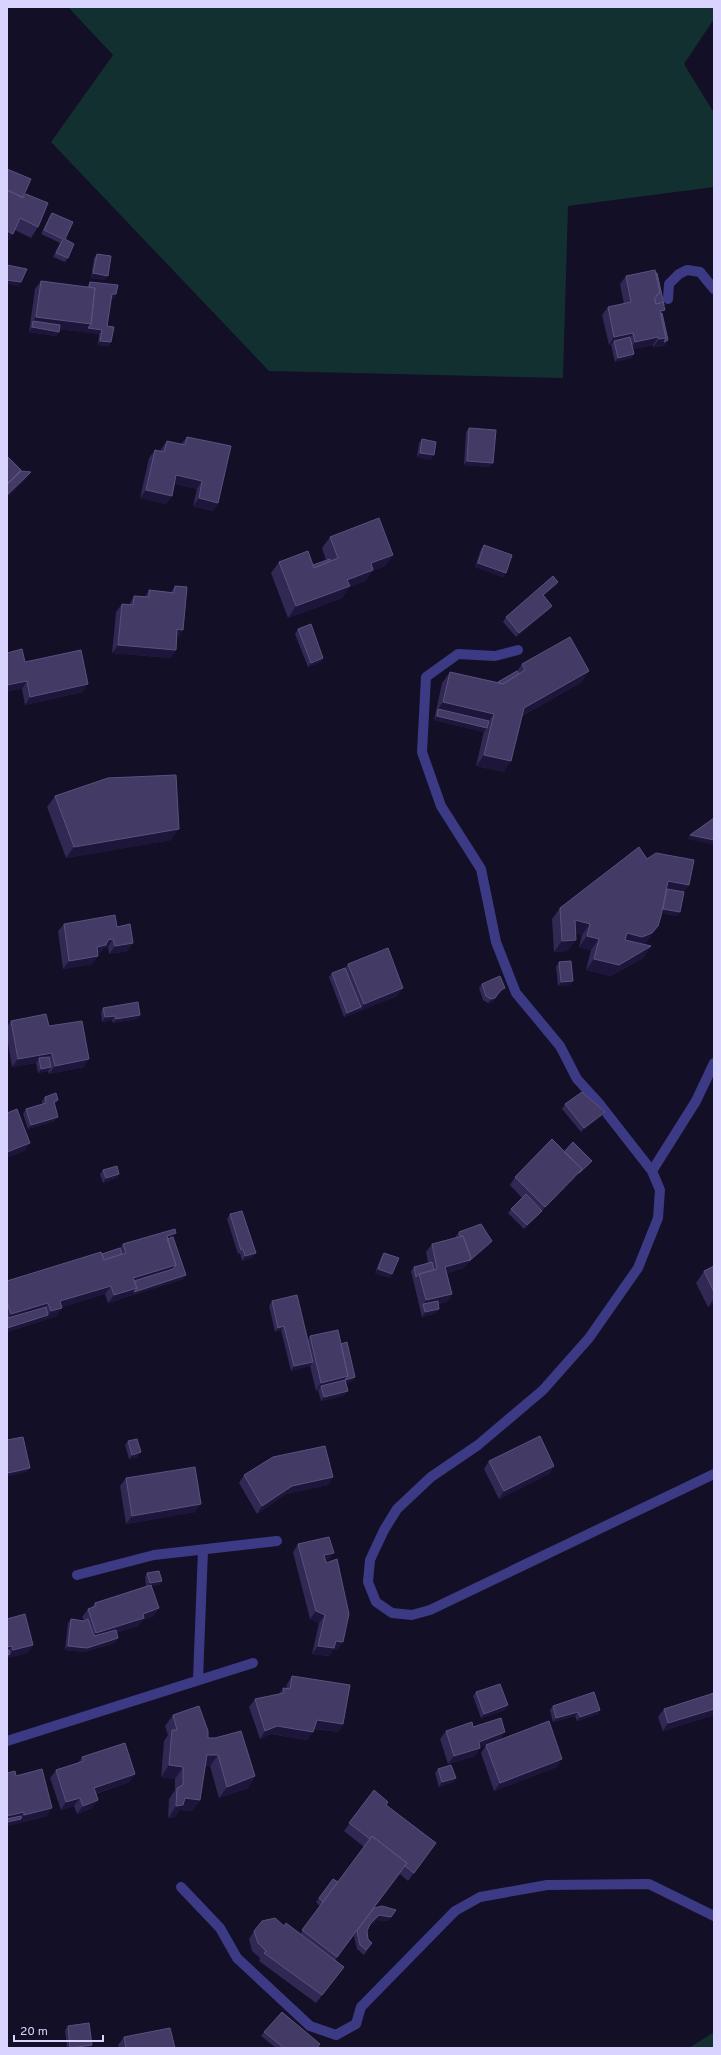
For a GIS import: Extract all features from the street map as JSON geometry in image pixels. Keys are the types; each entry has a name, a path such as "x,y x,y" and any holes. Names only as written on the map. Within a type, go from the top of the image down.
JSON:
{"lane":[{"path":"668,299 669,284 679,274 687,270 700,272 714,289"},
{"path":"518,650 495,656 458,654 426,677 422,752 441,806 481,869 496,942 516,993 560,1046 577,1079 598,1102 652,1171 660,1190 658,1218 638,1268 589,1338 543,1390 478,1446 431,1477 397,1509 370,1560 368,1582 376,1602 392,1613 412,1615 430,1610 714,1474"},
{"path":"652,1171 696,1101 714,1063"},
{"path":"77,1575 154,1555 277,1541"},
{"path":"198,1679 203,1550"},
{"path":"7,1741 253,1662"},
{"path":"181,1887 220,1928 237,1958 310,2026 336,2035 356,2024 361,2007 455,1911 480,1897 547,1885 649,1884 714,1916"}],"green space":[{"path":"68,7 714,7 714,19 684,64 714,113 714,187 568,206 563,378 269,371 51,142 113,55"},
{"path":"714,2032 714,2048 689,2048"}],"building":[{"path":"7,169 31,179 23,197 7,190"},
{"path":"7,190 23,198 26,194 48,203 38,227 20,218 13,234 7,231"},
{"path":"52,213 73,222 65,239 74,244 68,258 56,253 63,239 44,230"},
{"path":"97,254 111,256 108,276 93,273"},
{"path":"7,265 27,269 21,282 7,280"},
{"path":"655,270 660,292 654,298 656,304 663,302 665,310 660,311 666,338 659,339 658,337 635,342 633,333 614,337 608,307 631,302 626,276"},
{"path":"656,273 664,305 663,302 656,304 655,299 660,292"},
{"path":"41,281 95,288 91,324 36,317"},
{"path":"90,282 118,285 116,294 112,294 107,326 114,327 111,342 100,341 102,330 88,328 91,324 95,288 89,287"},
{"path":"662,313 668,340 664,342 666,338"},
{"path":"33,321 60,325 59,332 32,327"},
{"path":"630,337 634,354 618,358 614,341"},
{"path":"469,428 496,430 493,463 467,461"},
{"path":"187,437 231,446 218,503 199,498 202,481 176,475 172,496 146,490 155,450 164,452 167,441 185,445"},
{"path":"422,439 436,442 434,455 420,453"},
{"path":"7,456 21,470 7,484"},
{"path":"21,471 31,472 7,495 7,485"},
{"path":"379,518 393,555 371,563 373,570 347,580 350,586 296,606 279,562 308,551 314,568 338,558 330,537"},
{"path":"484,545 512,555 506,573 478,563"},
{"path":"330,559 331,561 314,568 313,565"},
{"path":"553,576 558,582 543,595 552,606 519,633 506,617"},
{"path":"175,586 187,587 183,630 177,629 176,650 118,645 122,604 133,605 134,596 149,597 149,590 174,593"},
{"path":"311,624 323,658 311,663 298,629"},
{"path":"570,637 589,671 524,708 511,761 484,755 494,714 443,702 450,672 503,684 525,670 522,664"},
{"path":"22,649 25,662 81,650 88,684 30,697 27,681 7,685 7,653"},
{"path":"517,671 519,674 503,684 498,682"},
{"path":"438,709 489,721 487,728 437,716"},
{"path":"176,775 179,829 74,847 55,796 108,778"},
{"path":"714,818 714,840 690,835"},
{"path":"639,847 647,859 656,853 694,860 689,885 668,881 658,926 652,933 642,937 627,933 625,940 651,946 619,965 594,959 599,939 587,936 590,924 575,920 576,940 562,941 560,908"},
{"path":"667,889 684,892 680,912 663,909"},
{"path":"115,915 117,927 130,924 133,943 115,946 113,939 108,940 106,945 97,947 98,956 69,961 64,924"},
{"path":"388,948 403,988 364,1004 348,964"},
{"path":"571,961 573,981 561,982 559,962"},
{"path":"345,968 361,1007 347,1013 332,973"},
{"path":"500,976 505,988 501,990 495,998 491,999 486,996 482,984"},
{"path":"138,1002 140,1015 116,1019 115,1016 105,1017 103,1008"},
{"path":"46,1014 49,1026 82,1021 89,1059 55,1066 52,1053 18,1059 11,1021"},
{"path":"49,1057 51,1067 41,1069 39,1058"},
{"path":"582,1092 605,1112 584,1128 565,1104"},
{"path":"56,1093 58,1100 54,1102 58,1117 31,1125 26,1109 46,1103 45,1097"},
{"path":"17,1109 30,1143 7,1152 7,1113"},
{"path":"552,1139 582,1169 545,1207 515,1177"},
{"path":"573,1142 592,1161 579,1173 582,1169 564,1152"},
{"path":"117,1166 119,1174 106,1178 103,1170"},
{"path":"526,1194 542,1211 527,1225 511,1209"},
{"path":"242,1211 256,1253 245,1256 243,1249 241,1250 230,1214"},
{"path":"481,1224 492,1241 469,1261 471,1258 463,1236 460,1236 459,1232"},
{"path":"175,1229 176,1233 167,1236 176,1265 133,1278 137,1288 114,1295 111,1286 60,1301 62,1308 51,1311 48,1303 11,1314 7,1302 7,1281 101,1252 104,1260 126,1253 123,1244"},
{"path":"463,1236 471,1258 470,1260 445,1267 452,1294 426,1300 419,1274 437,1269 432,1244"},
{"path":"173,1237 186,1275 134,1292 137,1288 134,1281 173,1269 176,1265 167,1239"},
{"path":"120,1248 122,1254 104,1260 102,1254"},
{"path":"384,1253 399,1258 392,1274 378,1269"},
{"path":"432,1262 434,1270 419,1274 416,1277 414,1267"},
{"path":"714,1266 714,1292 704,1271"},
{"path":"297,1295 313,1362 294,1366 284,1326 278,1328 272,1301"},
{"path":"438,1301 439,1309 425,1312 423,1304"},
{"path":"46,1307 48,1315 7,1328 7,1314 8,1318"},
{"path":"338,1330 348,1376 321,1383 310,1336"},
{"path":"347,1342 355,1377 345,1380 348,1376 341,1344"},
{"path":"345,1380 348,1391 324,1397 321,1386"},
{"path":"540,1436 554,1466 504,1491 489,1461"},
{"path":"23,1437 30,1468 8,1473 7,1440"},
{"path":"137,1439 141,1452 132,1455 128,1441"},
{"path":"325,1446 333,1477 292,1486 262,1506 244,1475 273,1457"},
{"path":"195,1467 201,1504 132,1516 126,1478"},
{"path":"329,1537 334,1553 324,1555 326,1563 337,1559 349,1614 343,1642 336,1641 334,1648 318,1646 325,1615 316,1611 298,1544"},
{"path":"159,1571 162,1581 150,1583 147,1573"},
{"path":"151,1585 159,1608 143,1614 144,1618 96,1633 88,1609 96,1606 95,1603"},
{"path":"25,1614 33,1645 13,1650 12,1646 7,1647 7,1619"},
{"path":"71,1619 84,1621 88,1619 94,1636 116,1630 118,1638 87,1648 68,1646"},
{"path":"7,1650 9,1650 10,1654 7,1655"},
{"path":"292,1676 350,1685 343,1724 317,1720 313,1732 277,1726 265,1731 255,1699 284,1693 283,1688 290,1689"},
{"path":"500,1684 508,1705 484,1714 476,1692"},
{"path":"594,1692 600,1710 580,1717 578,1712 556,1718 553,1706"},
{"path":"714,1693 714,1709 668,1723 664,1709"},
{"path":"199,1706 208,1731 208,1738 215,1738 241,1731 255,1776 227,1787 218,1755 207,1755 200,1800 185,1798 183,1805 176,1806 177,1788 183,1785 183,1767 169,1765 172,1730 177,1730 173,1715"},
{"path":"501,1718 505,1732 479,1742 480,1748 454,1756 446,1731 472,1722 473,1727"},
{"path":"549,1721 562,1759 500,1783 486,1745"},
{"path":"125,1743 135,1774 94,1788 98,1800 83,1806 80,1798 66,1802 56,1770 84,1761 82,1757"},
{"path":"451,1765 456,1778 442,1782 438,1769"},
{"path":"42,1769 52,1808 24,1815 24,1812 7,1816 7,1773 15,1771 16,1776"},
{"path":"374,1790 388,1802 386,1805 436,1843 414,1873 405,1866 407,1863 372,1836 370,1839 349,1823"},
{"path":"21,1816 21,1819 7,1822 7,1819"},
{"path":"372,1836 407,1863 337,1957 302,1930"},
{"path":"333,1879 338,1882 323,1902 319,1898"},
{"path":"382,1906 396,1910 391,1917 379,1915 370,1924 367,1931 368,1939 372,1943 366,1950 360,1945 357,1931 374,1908"},
{"path":"275,1918 284,1926 286,1923 344,1967 322,1995 264,1953 266,1951 258,1943 254,1931 262,1921"},
{"path":"282,2012 320,2044 317,2048 284,2048 264,2032"},
{"path":"89,2023 92,2045 70,2048 68,2026"},
{"path":"170,2028 175,2048 126,2048 124,2037"}]}
